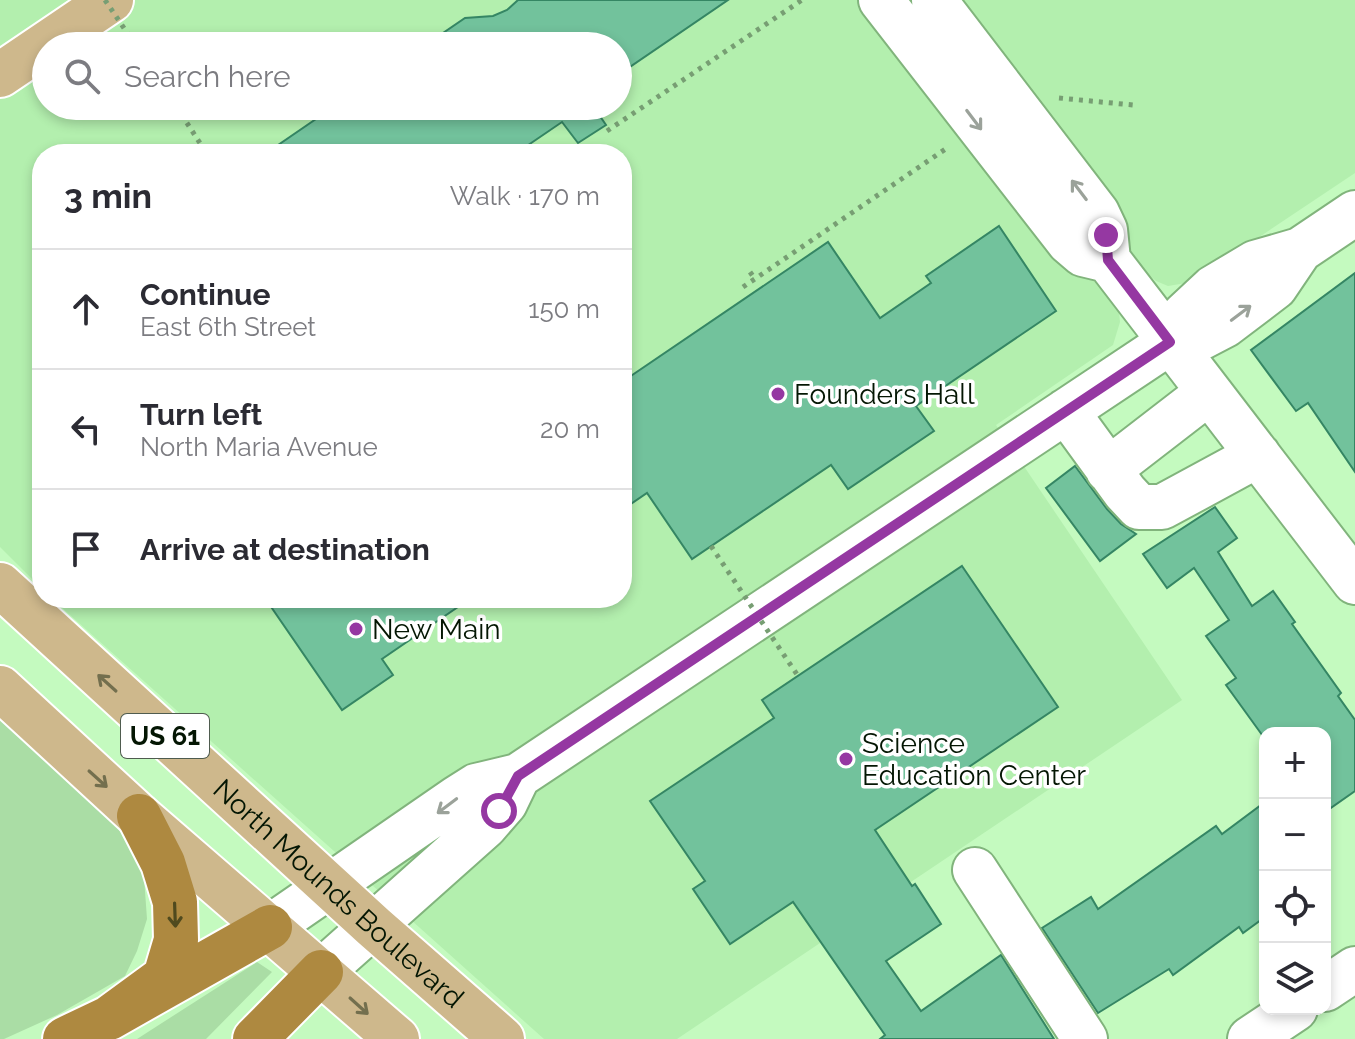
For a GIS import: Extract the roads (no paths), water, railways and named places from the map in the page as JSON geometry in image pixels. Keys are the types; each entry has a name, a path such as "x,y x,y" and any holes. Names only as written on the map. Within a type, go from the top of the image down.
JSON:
{"highway":[{"path":"109,1018 165,977 176,940 175,902 163,863 139,816"},
{"path":"65,1039 109,1018 270,927"},
{"path":"255,1039 321,972"}],"main road":[{"path":"62,32 108,0"},
{"path":"0,75 32,53"},
{"name":"North Mounds Boulevard","path":"0,585 374,927 502,1039"},
{"name":"US 61","path":"0,688 139,816 397,1039"}],"street":[{"path":"881,0 1069,242 1083,254 1108,260"},
{"path":"934,0 1097,213 1105,230 1108,260 1355,582"},
{"path":"270,927 476,786 518,776 1170,342 1184,315 1213,288 1255,263 1300,250 1355,213"},
{"path":"1108,470 1209,392"},
{"path":"1066,411 1139,507 1162,507 1258,455"},
{"path":"321,972 485,826 505,803 518,776"},
{"path":"975,870 1085,1039"},
{"path":"1331,985 1355,969"},
{"path":"1250,1039 1286,1015"}],"place":[{"name":"Founders Hall","path":"778,394"},
{"name":"New Main","path":"356,629"},
{"name":"Science Education Center","path":"846,759"}]}
